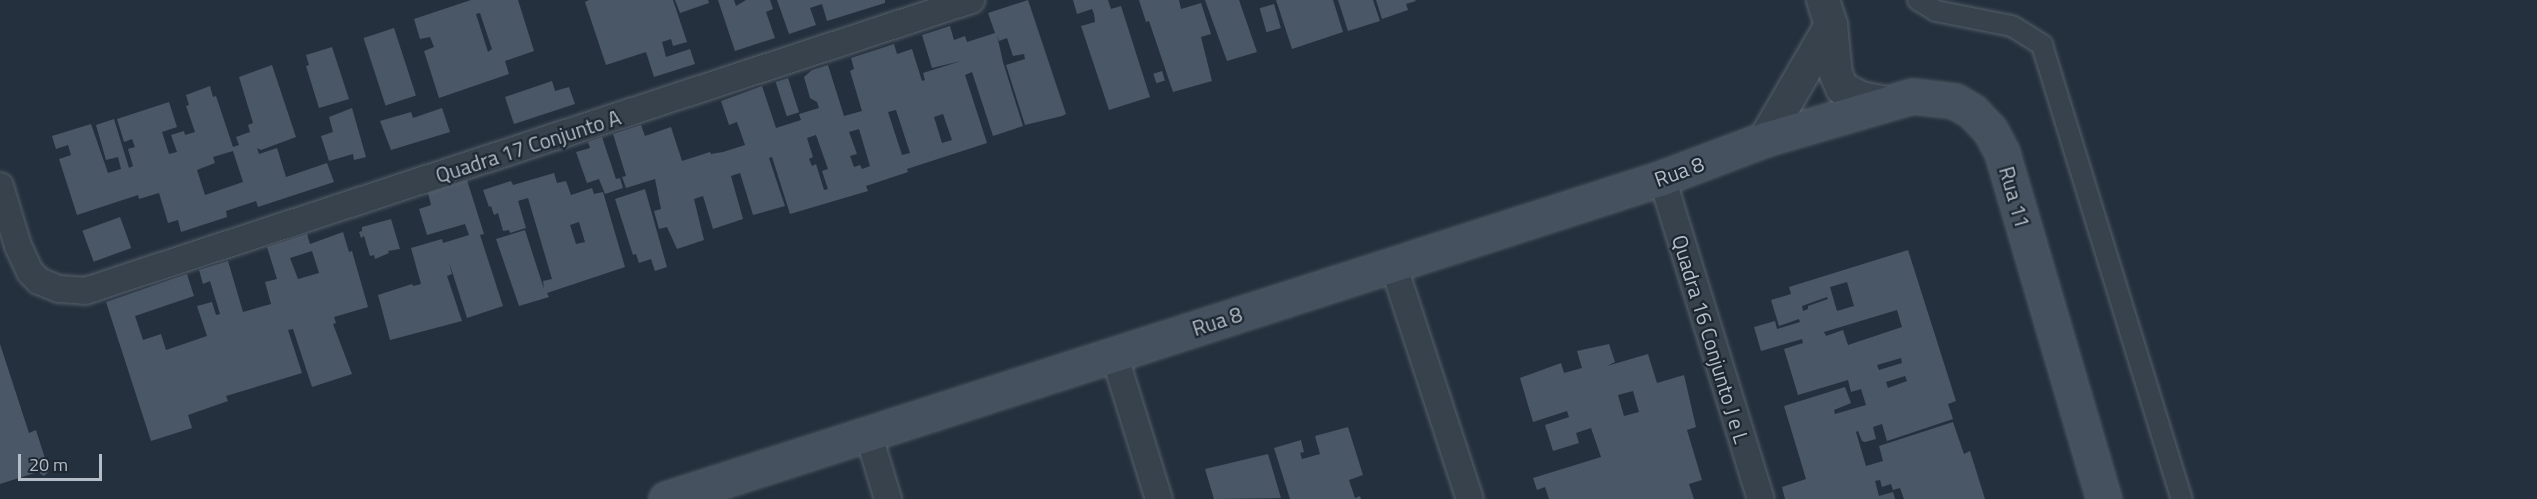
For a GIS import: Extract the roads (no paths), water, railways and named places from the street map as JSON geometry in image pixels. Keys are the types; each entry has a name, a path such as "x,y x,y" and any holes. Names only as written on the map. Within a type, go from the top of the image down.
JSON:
{"main road":[{"name":"Rua 11","path":"1765,139 1912,96 1935,97 1955,102 1973,112 1990,130 2002,153 2104,499"},
{"name":"Rua 8","path":"666,499 869,436 1114,354 1662,178 1765,139"}],"street":[{"name":"Quadra 17 Conjunto A","path":"0,186 18,246 30,272 39,281 59,289 85,291 970,0"},
{"path":"1917,0 1936,11 2012,26 2042,45 2182,499"},
{"path":"1827,12 1836,74 1842,88 1861,98 1887,103"},
{"path":"1765,139 1827,12"},
{"name":"Quadra 16 Conjunto J e L","path":"1662,178 1761,499"},
{"path":"1393,264 1470,499"},
{"path":"1114,354 1159,499"},
{"path":"869,436 888,499"}]}
